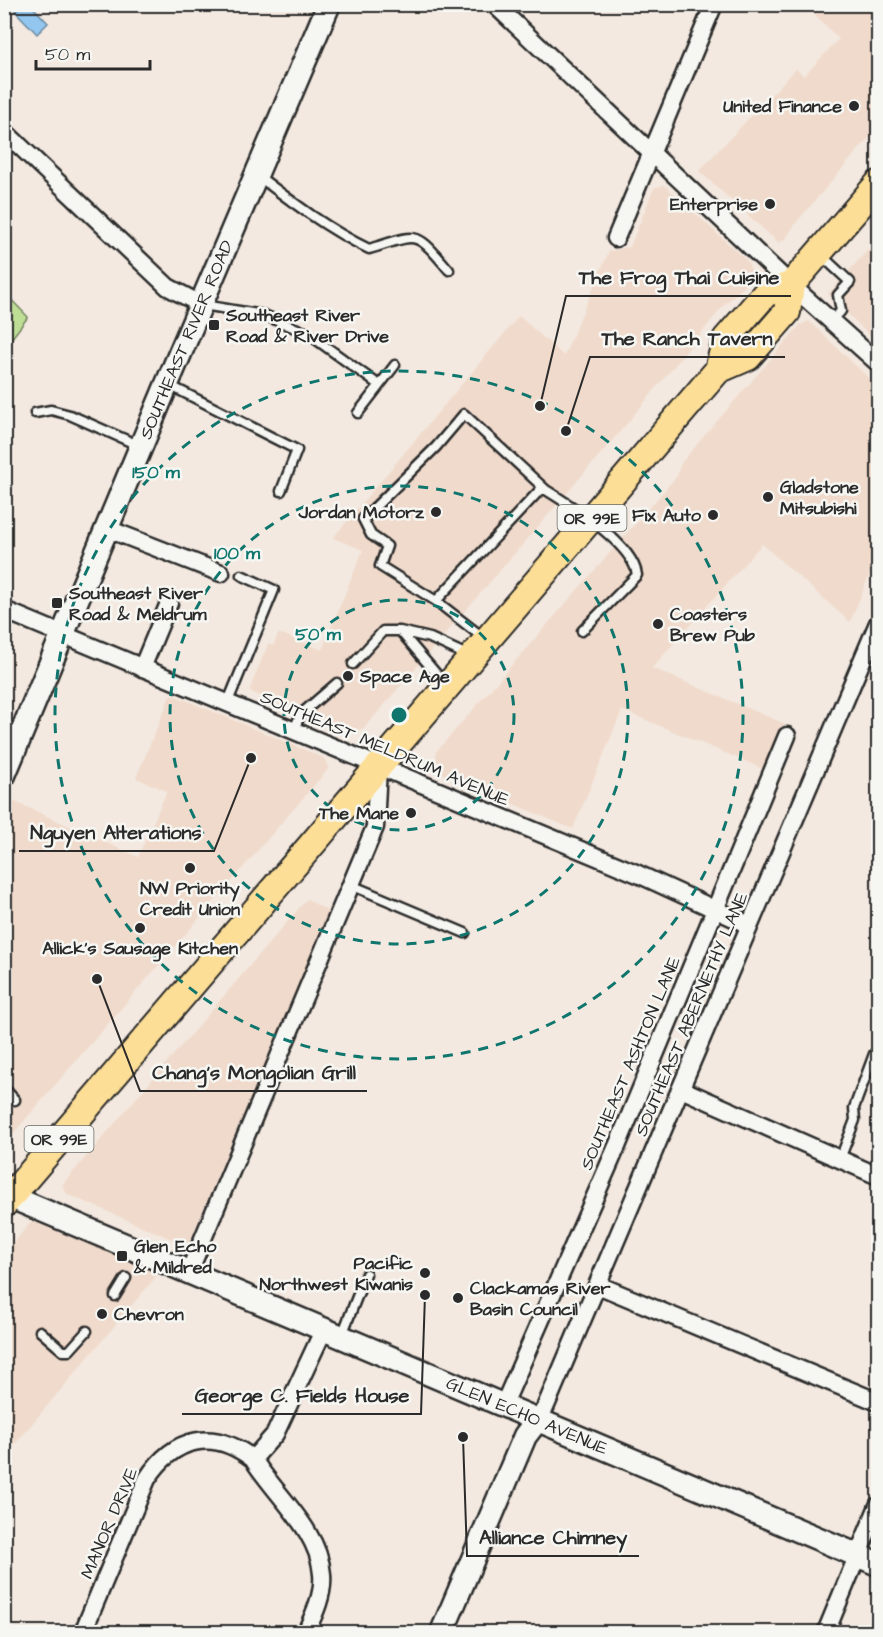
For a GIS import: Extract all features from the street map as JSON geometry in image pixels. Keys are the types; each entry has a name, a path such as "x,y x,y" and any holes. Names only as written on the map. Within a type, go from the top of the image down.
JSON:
{"main road":[{"name":"OR 99E","path":"7,1198 718,370 726,339 766,293 791,285 879,184"}],"street":[{"name":"SOUTHEAST RIVER ROAD","path":"4,775 329,4"},
{"path":"494,4 791,285 879,363"},
{"path":"616,238 714,4"},
{"path":"4,131 168,287 202,305"},
{"path":"108,528 221,573"},
{"path":"142,668 169,603"},
{"name":"SOUTHEAST MELDRUM AVENUE","path":"4,610 638,874 749,926"},
{"name":"SOUTHEAST ABERNETHY LANE","path":"538,1419 546,1408 879,623"},
{"name":"SOUTHEAST ASHTON LANE","path":"504,1404 609,1165 787,736"},
{"path":"189,1272 375,827 378,767"},
{"path":"681,1089 879,1176"},
{"name":"GLEN ECHO AVENUE","path":"7,1198 504,1404 868,1559"},
{"path":"598,1285 879,1402"},
{"path":"306,1632 321,1591 320,1563 308,1534 253,1459 276,1434 332,1332"},
{"path":"442,1632 525,1436 538,1419"},
{"name":"MANOR DRIVE","path":"83,1632 147,1479 157,1464 182,1445 212,1440 241,1449 253,1459"},
{"path":"826,1632 868,1559 879,1506"}],"lane":[{"path":"257,175 300,208 358,244 369,249 411,237 424,240 449,270"},
{"path":"819,253 850,282 838,295 841,311 832,321"},
{"path":"202,305 264,315 307,333 379,385"},
{"path":"358,413 395,365"},
{"path":"167,384 297,450 280,490"},
{"path":"35,413 51,410 70,415 143,447"},
{"path":"479,649 436,601 380,566 387,546 371,535 363,519 423,456 436,447 464,414 546,490 592,518 635,564 637,575 582,631"},
{"path":"436,601 540,490 546,490"},
{"path":"228,704 274,590 241,575"},
{"path":"353,664 383,631 400,632 479,649"},
{"path":"400,632 447,687"},
{"path":"293,731 301,714 337,683"},
{"path":"350,885 465,933"},
{"path":"840,1159 855,1120 854,1108 874,1054 879,1051"},
{"path":"4,1088 15,1100"},
{"path":"332,1332 366,1274"},
{"path":"115,1296 126,1278"},
{"path":"40,1330 63,1351 69,1351 87,1331"}],"shaded area":[{"path":"805,5 878,5 878,127 795,224 786,238 779,243 699,171 796,69 804,76 839,39"},
{"path":"664,185 747,261 752,272 748,283 725,304 629,421 364,728 349,733 249,691 268,644 273,646 279,633 322,650 363,550 333,538 519,316 564,356 609,251 630,247 654,188"},
{"path":"878,239 878,344 828,294"},
{"path":"809,321 878,387 878,554 850,622 762,544 652,668 785,724 766,770 622,710 573,829 440,773 437,768 436,752 677,476 681,463 800,325"},
{"path":"171,694 324,758 329,768 5,1143 4,822 13,801 138,857 167,791 136,778"},
{"path":"307,899 329,912 188,1246 67,1194 62,1185"},
{"path":"32,1221 159,1273 5,1456 5,1253"}],"green space":[{"path":"5,293 28,317 5,347"}],"water":[{"path":"23,4 31,5 48,23 37,34 15,11"}],"place":[{"name":"United Finance","path":"854,106"},
{"name":"Enterprise","path":"770,204"},
{"name":"Southeast River Road & River Drive","path":"214,325"},
{"name":"The Frog Thai Cuisine","path":"540,406"},
{"name":"The Ranch Tavern","path":"566,431"},
{"name":"Gladstone Mitsubishi","path":"768,497"},
{"name":"Jordan Motorz","path":"436,512"},
{"name":"Fix Auto","path":"713,515"},
{"name":"Southeast River Road & Meldrum","path":"57,603"},
{"name":"Coasters Brew Pub","path":"658,624"},
{"name":"Space Age","path":"348,676"},
{"name":"Nguyen Alterations","path":"251,758"},
{"name":"The Mane","path":"411,813"},
{"name":"NW Priority Credit Union","path":"190,868"},
{"name":"Allick's Sausage Kitchen","path":"140,928"},
{"name":"Chang's Mongolian Grill","path":"97,979"},
{"name":"Glen Echo & Mildred","path":"122,1256"},
{"name":"Pacific Northwest Kiwanis","path":"425,1273"},
{"name":"George C. Fields House","path":"425,1295"},
{"name":"Clackamas River Basin Council","path":"458,1298"},
{"name":"Chevron","path":"102,1314"},
{"name":"Alliance Chimney","path":"463,1437"}]}
